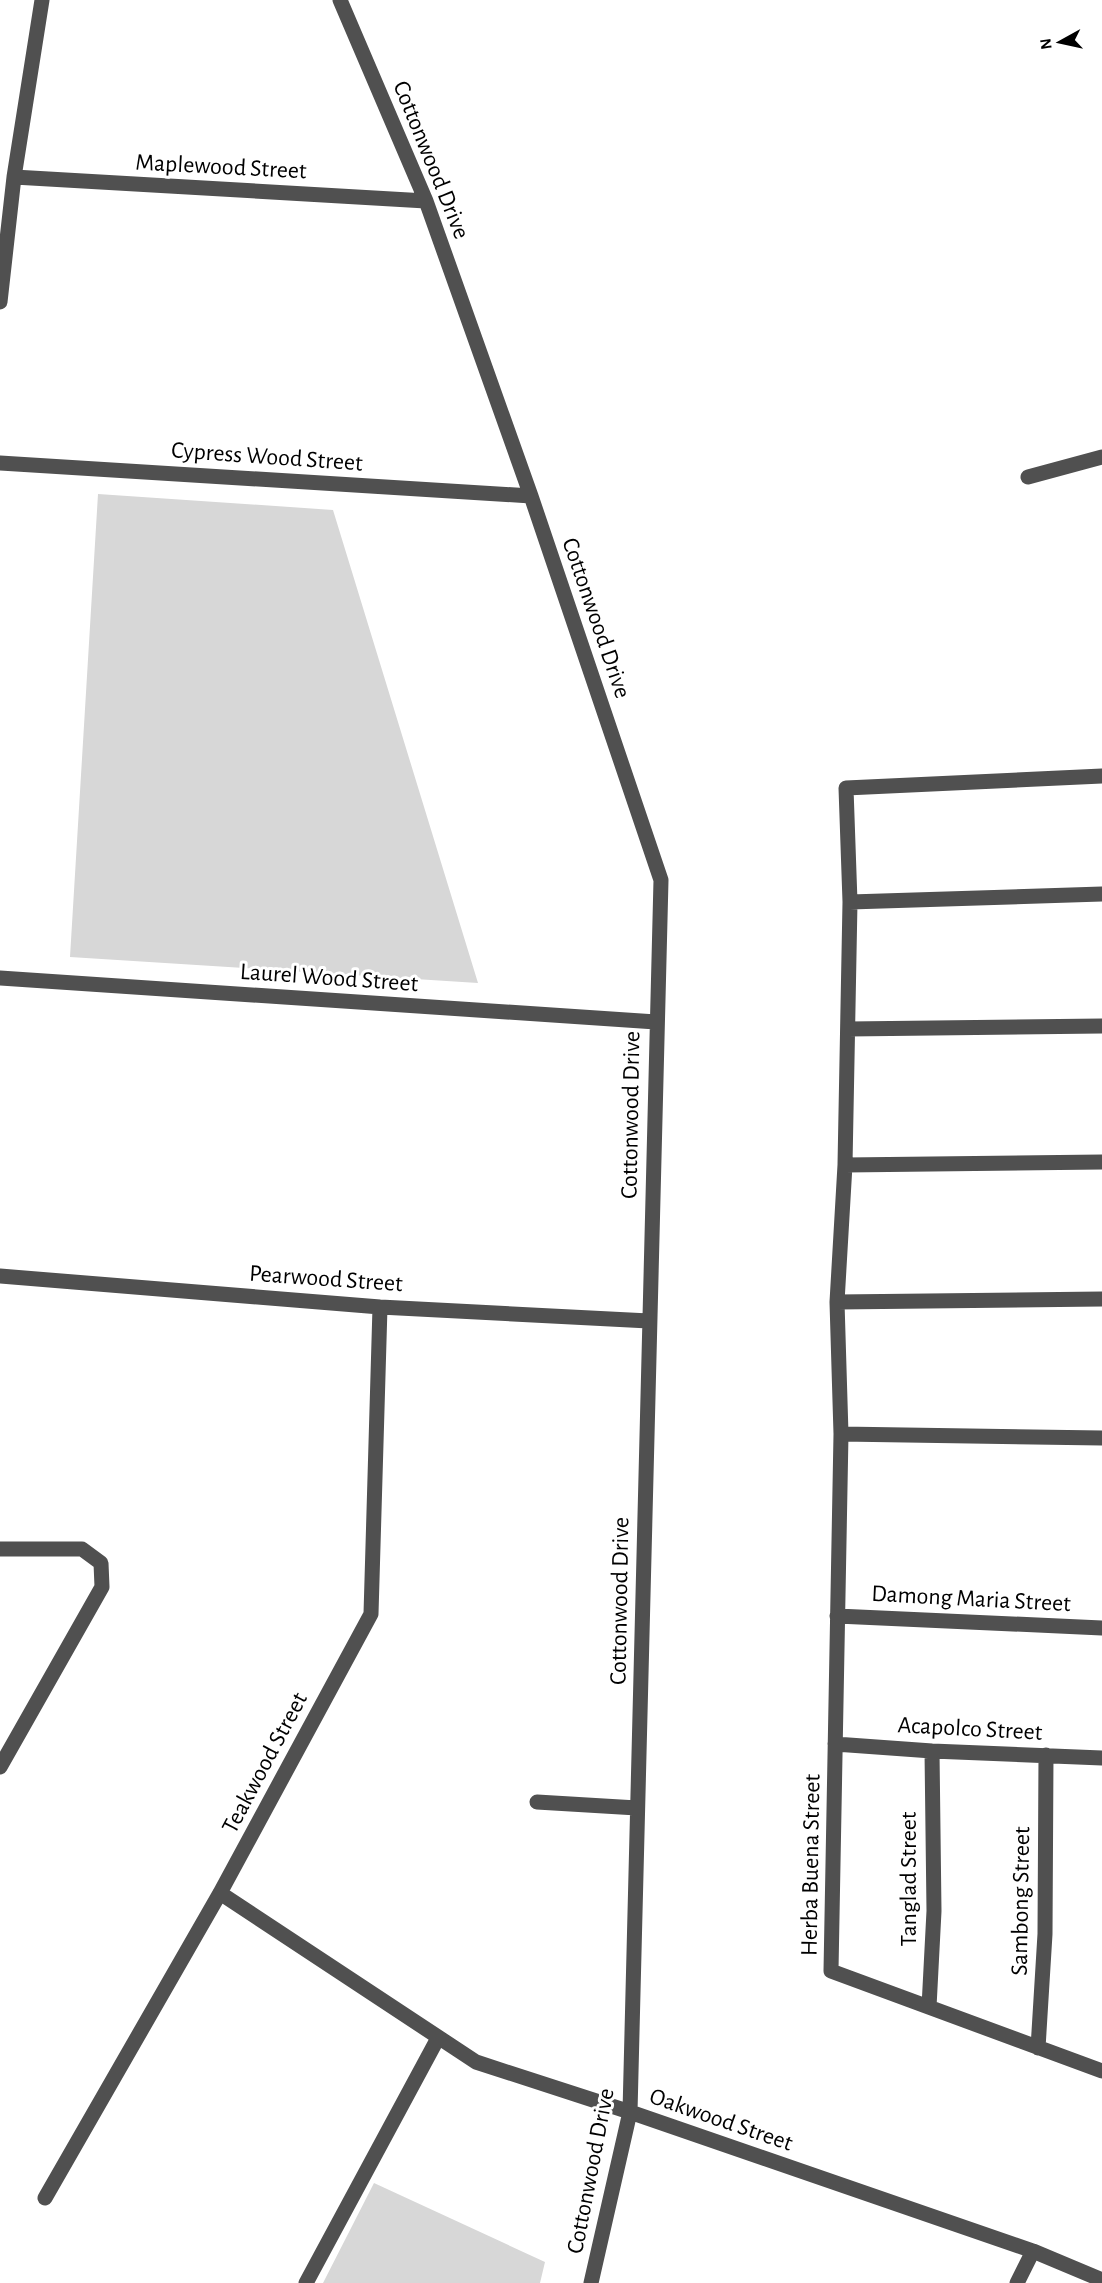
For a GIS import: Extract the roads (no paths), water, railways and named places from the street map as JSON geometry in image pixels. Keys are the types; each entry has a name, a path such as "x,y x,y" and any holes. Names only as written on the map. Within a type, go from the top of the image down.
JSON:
{"street":[{"path":"0,302 14,177 42,0"},
{"name":"Cottonwood Drive","path":"340,0 426,201 531,496 661,880 630,2112 591,2283"},
{"name":"Maplewood Street","path":"14,177 426,201"},
{"path":"1028,477 1102,457"},
{"name":"Cypress Wood Street","path":"0,462 531,496"},
{"name":"Herba Buena Street","path":"1102,776 846,788 850,902 846,1165 837,1302 841,1434 831,1971 1102,2071"},
{"path":"850,902 1102,894"},
{"name":"Laurel Wood Street","path":"0,978 656,1022"},
{"path":"848,1029 1102,1026"},
{"path":"846,1165 1102,1162"},
{"name":"Pearwood Street","path":"0,1276 380,1307 649,1321"},
{"path":"837,1302 1102,1299"},
{"name":"Teakwood Street","path":"45,2198 220,1893 371,1614 380,1307"},
{"path":"841,1434 1102,1438"},
{"path":"0,1550 82,1549 101,1563 102,1587 0,1767"},
{"name":"Damong Maria Street","path":"837,1616 1102,1628"},
{"name":"Acapolco Street","path":"835,1744 932,1751 1102,1758"},
{"name":"Tanglad Street","path":"929,2007 934,1911 932,1751"},
{"name":"Sambong Street","path":"1038,2048 1045,1934 1046,1755"},
{"path":"537,1802 637,1808"},
{"name":"Oakwood Street","path":"220,1893 476,2062 630,2112 1033,2251 1102,2280"},
{"path":"306,2283 438,2038"},
{"path":"1017,2283 1033,2251"}]}
